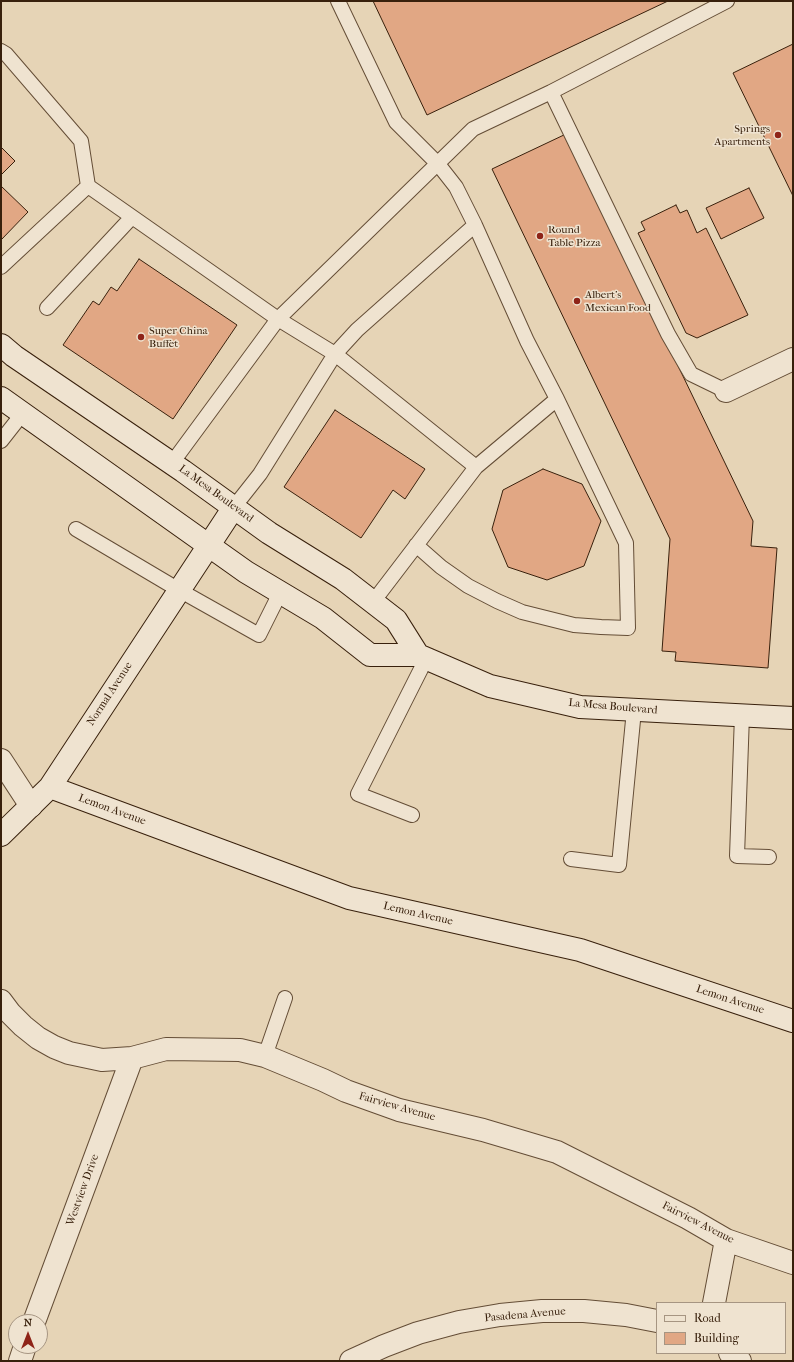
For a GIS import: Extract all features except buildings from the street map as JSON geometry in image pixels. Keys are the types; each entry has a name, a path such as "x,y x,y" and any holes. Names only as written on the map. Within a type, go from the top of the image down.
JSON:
{"street":[{"name":"La Mesa Boulevard","path":"1,345 21,361 172,463 269,533 343,579 396,620 422,657"},
{"path":"726,391 793,359"},
{"name":"La Mesa Boulevard","path":"1,398 246,572 323,618 370,655 422,657 490,686 580,707 793,718"},
{"name":"Normal Avenue","path":"1,835 50,787 234,507"},
{"path":"1,760 31,806"},
{"name":"Lemon Avenue","path":"50,787 349,898 580,950 793,1021"},
{"name":"Fairview Avenue","path":"1,1001 10,1013 38,1038 69,1053 102,1060 132,1058 166,1049 240,1050 265,1056 346,1091 399,1110 483,1130 557,1152 688,1218 726,1240 793,1263"},
{"name":"Westview Drive","path":"37,1314 132,1058"},
{"path":"714,1302 726,1240"},
{"name":"Pasadena Avenue","path":"351,1361 418,1333 459,1322 500,1315 542,1311 584,1311 626,1315 656,1321"},
{"path":"731,1354 740,1361"}],"lane":[{"path":"338,1 396,122 438,164 456,187 475,225 527,341 557,399 626,542 628,628 574,625 522,612 468,586 441,567 416,545"},
{"path":"172,463 278,320 473,129 551,92 727,1"},
{"path":"3,55 81,141 88,186 278,320 335,354 476,467"},
{"path":"551,92 668,334 691,374 726,391"},
{"path":"1,267 88,186"},
{"path":"48,308 132,217"},
{"path":"234,507 260,474 335,354 357,330 475,225"},
{"path":"373,602 476,467 557,399"},
{"path":"1,441 23,413"},
{"path":"76,529 259,635 280,593"},
{"path":"412,815 358,794 422,657"},
{"path":"571,859 619,865 634,710"},
{"path":"742,715 737,856 769,857"},
{"path":"265,1056 285,998"}],"place":[{"name":"Springs Apartments","path":"778,135"},
{"name":"Round Table Pizza","path":"540,236"},
{"name":"Albert's Mexican Food","path":"577,301"},
{"name":"Super China Buffet","path":"141,337"}]}
